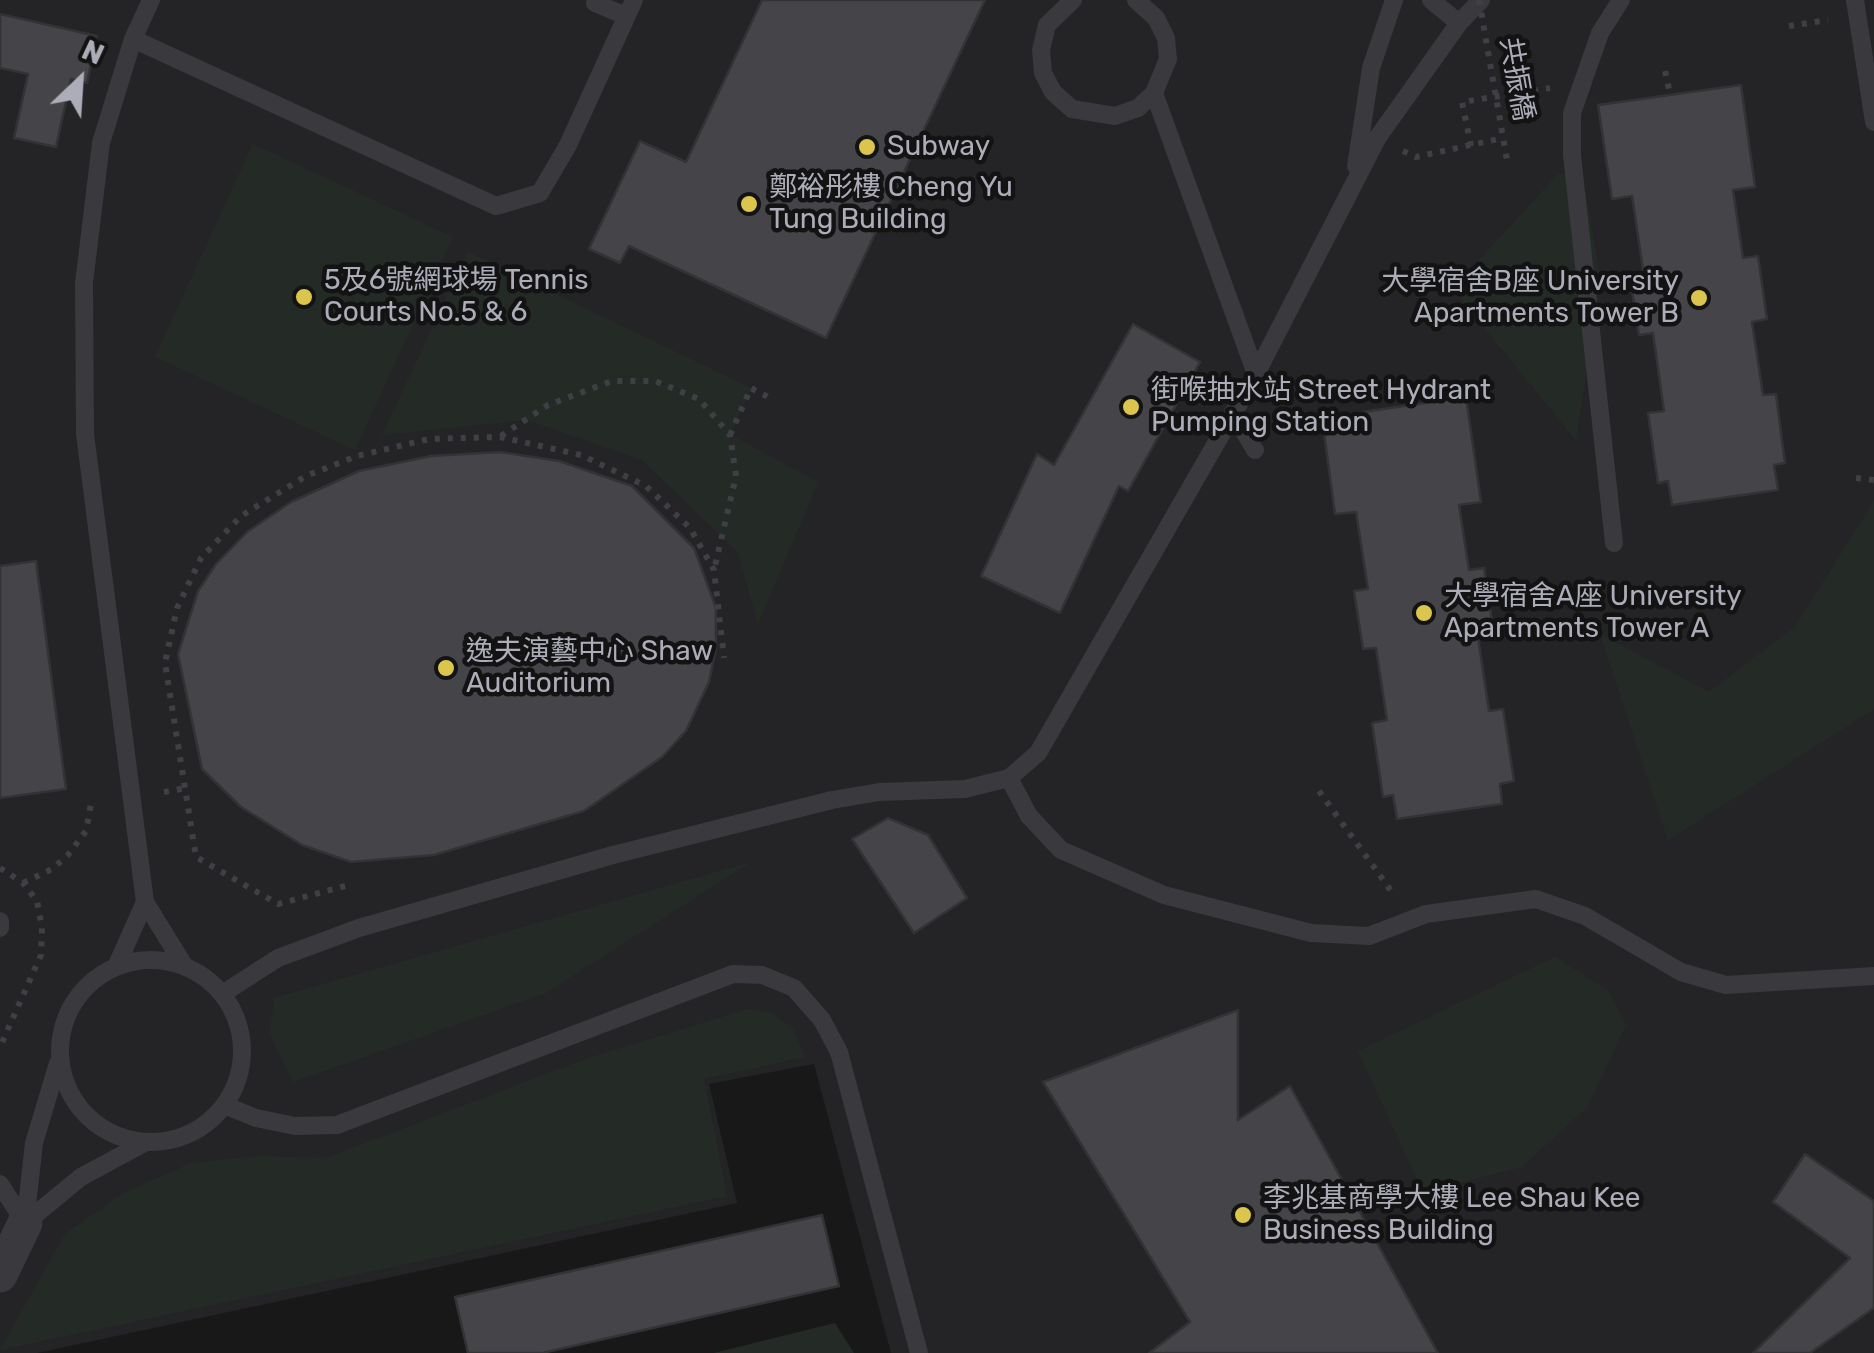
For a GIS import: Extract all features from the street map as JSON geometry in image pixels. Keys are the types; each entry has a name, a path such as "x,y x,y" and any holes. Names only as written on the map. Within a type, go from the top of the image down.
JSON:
{"street":[{"path":"0,1274 24,1223"}],"lane":[{"path":"24,1223 80,1177 146,1142 177,1138 203,1127 224,1105 237,1080 242,1054 238,1026 222,994 185,967 145,902 84,434 86,260 101,142 132,39 151,0"},
{"path":"1072,0 1048,25 1041,50 1044,72 1053,92 1072,109 1093,116 1115,116 1138,108 1154,93 1168,59 1166,38 1156,18 1136,0"},
{"path":"1354,181 1371,68 1394,0"},
{"path":"1432,0 1459,23"},
{"path":"222,994 278,958 359,928 613,855 832,800 879,792 964,789 1009,778 1038,753 1256,374 1378,137 1459,23 1480,0"},
{"path":"1614,542 1572,127 1585,68 1621,0"},
{"path":"1855,0 1874,122"},
{"path":"132,39 496,206 540,193 568,146 630,8 595,2"},
{"path":"1154,93 1256,374"},
{"path":"1233,412 1256,450"},
{"path":"1009,778 1030,816 1061,850 1164,895 1311,933 1369,936 1412,920 1536,899 1585,916 1681,972 1726,985 1874,976"},
{"path":"116,967 145,902"},
{"path":"24,1223 34,1144 59,1058 62,1029 73,1003 92,981 116,967 140,960 185,967"},
{"path":"224,1105 256,1118 296,1126 337,1124 733,974 762,975 794,988 822,1020 839,1052 919,1353"},
{"path":"59,1058 65,1086 98,1126 146,1142"},
{"path":"0,1184 24,1223"}],"path":[{"name":"共振橋","path":"1480,0 1508,166"},
{"path":"1789,26 1828,20"},
{"path":"1665,71 1670,94"},
{"path":"1471,146 1462,102 1562,86"},
{"path":"1416,157 1504,138"},
{"path":"500,437 548,405 612,381 655,381 699,399 730,435"},
{"path":"724,658 714,570 736,476 730,435 751,388 774,400"},
{"path":"345,886 278,904 196,857 165,662 177,608 202,558 241,516 306,476 357,456 429,439 500,437 581,456 646,486 690,528 714,570"},
{"path":"1856,478 1874,480"},
{"path":"164,792 186,788"},
{"path":"1319,790 1412,920"},
{"path":"23,883 52,870 68,854 86,831 91,804"},
{"path":"0,868 23,883 37,901 42,928 40,955 0,1048"}],"shaded area":[{"path":"0,0 1874,0 1874,1353 891,1353 814,1064 709,1084 737,1203 37,1353 0,1353"},
{"name":"5及6號網球場 Tennis Courts No.5 & 6","path":"253,144 453,237 355,450 155,357"},
{"path":"1559,173 1583,180 1601,279 1576,440 1453,289"},
{"path":"468,252 751,388 731,435 818,482 758,624 737,551 642,460 527,420 382,435"},
{"path":"1874,501 1874,709 1668,840 1600,634 1709,692 1795,627"},
{"path":"751,862 546,993 293,1082 270,1034 274,998"},
{"path":"1555,957 1608,990 1626,1025 1588,1106 1522,1167 1423,1192 1358,1051"},
{"path":"748,1009 772,1013 794,1030 805,1057 704,1079 727,1196 0,1350 65,1234 122,1194 191,1163 260,1156 326,1158 588,1058"},
{"path":"835,1323 854,1353 714,1353"}],"building":[{"name":"鄭裕彤樓 Cheng Yu Tung Building","path":"762,0 985,0 826,338 629,246 620,263 589,249 640,141 686,162"},
{"path":"0,14 97,36 87,83 71,79 56,147 14,138 28,74 0,68"},
{"name":"大學宿舍B座 University Apartments Tower B","path":"1741,85 1755,187 1733,190 1743,258 1758,256 1767,319 1752,322 1763,395 1776,394 1785,463 1774,465 1778,490 1672,505 1668,481 1658,483 1648,413 1664,411 1653,333 1639,335 1630,277 1644,276 1632,196 1612,199 1598,105"},
{"path":"1133,324 1200,362 1128,491 1119,486 1060,613 981,576 1037,454 1054,465"},
{"name":"大學宿舍A座 University Apartments Tower A","path":"1466,397 1481,502 1459,505 1469,570 1484,568 1494,634 1478,637 1489,711 1503,709 1514,781 1500,784 1502,804 1397,819 1393,795 1383,797 1372,723 1387,720 1376,648 1363,649 1354,591 1368,589 1356,512 1335,514 1322,418"},
{"name":"逸夫演藝中心 Shaw Auditorium","path":"500,452 559,461 632,486 694,548 716,608 716,648 709,682 686,731 662,757 584,811 434,855 351,862 302,845 241,807 202,769 178,654 198,591 216,564 247,532 291,502 359,471 431,456"},
{"path":"36,561 66,789 0,798 0,566"},
{"path":"888,818 928,835 967,898 914,933 852,839"},
{"name":"李兆基商學大樓 Lee Shau Kee Business Building","path":"1238,1010 1238,1120 1290,1086 1438,1353 1149,1353 1190,1322 1043,1082"},
{"path":"1805,1154 1874,1201 1874,1308 1810,1353 1753,1353 1850,1258 1773,1202"},
{"path":"822,1215 839,1286 542,1353 468,1353 455,1297"}],"place":[{"name":"Subway","path":"867,147"},
{"name":"鄭裕彤樓 Cheng Yu Tung Building","path":"749,204"},
{"name":"5及6號網球場 Tennis Courts No.5 & 6","path":"304,297"},
{"name":"大學宿舍B座 University Apartments Tower B","path":"1699,298"},
{"name":"街喉抽水站 Street Hydrant Pumping Station","path":"1131,407"},
{"name":"大學宿舍A座 University Apartments Tower A","path":"1424,613"},
{"name":"逸夫演藝中心 Shaw Auditorium","path":"446,668"},
{"name":"李兆基商學大樓 Lee Shau Kee Business Building","path":"1243,1215"}]}
